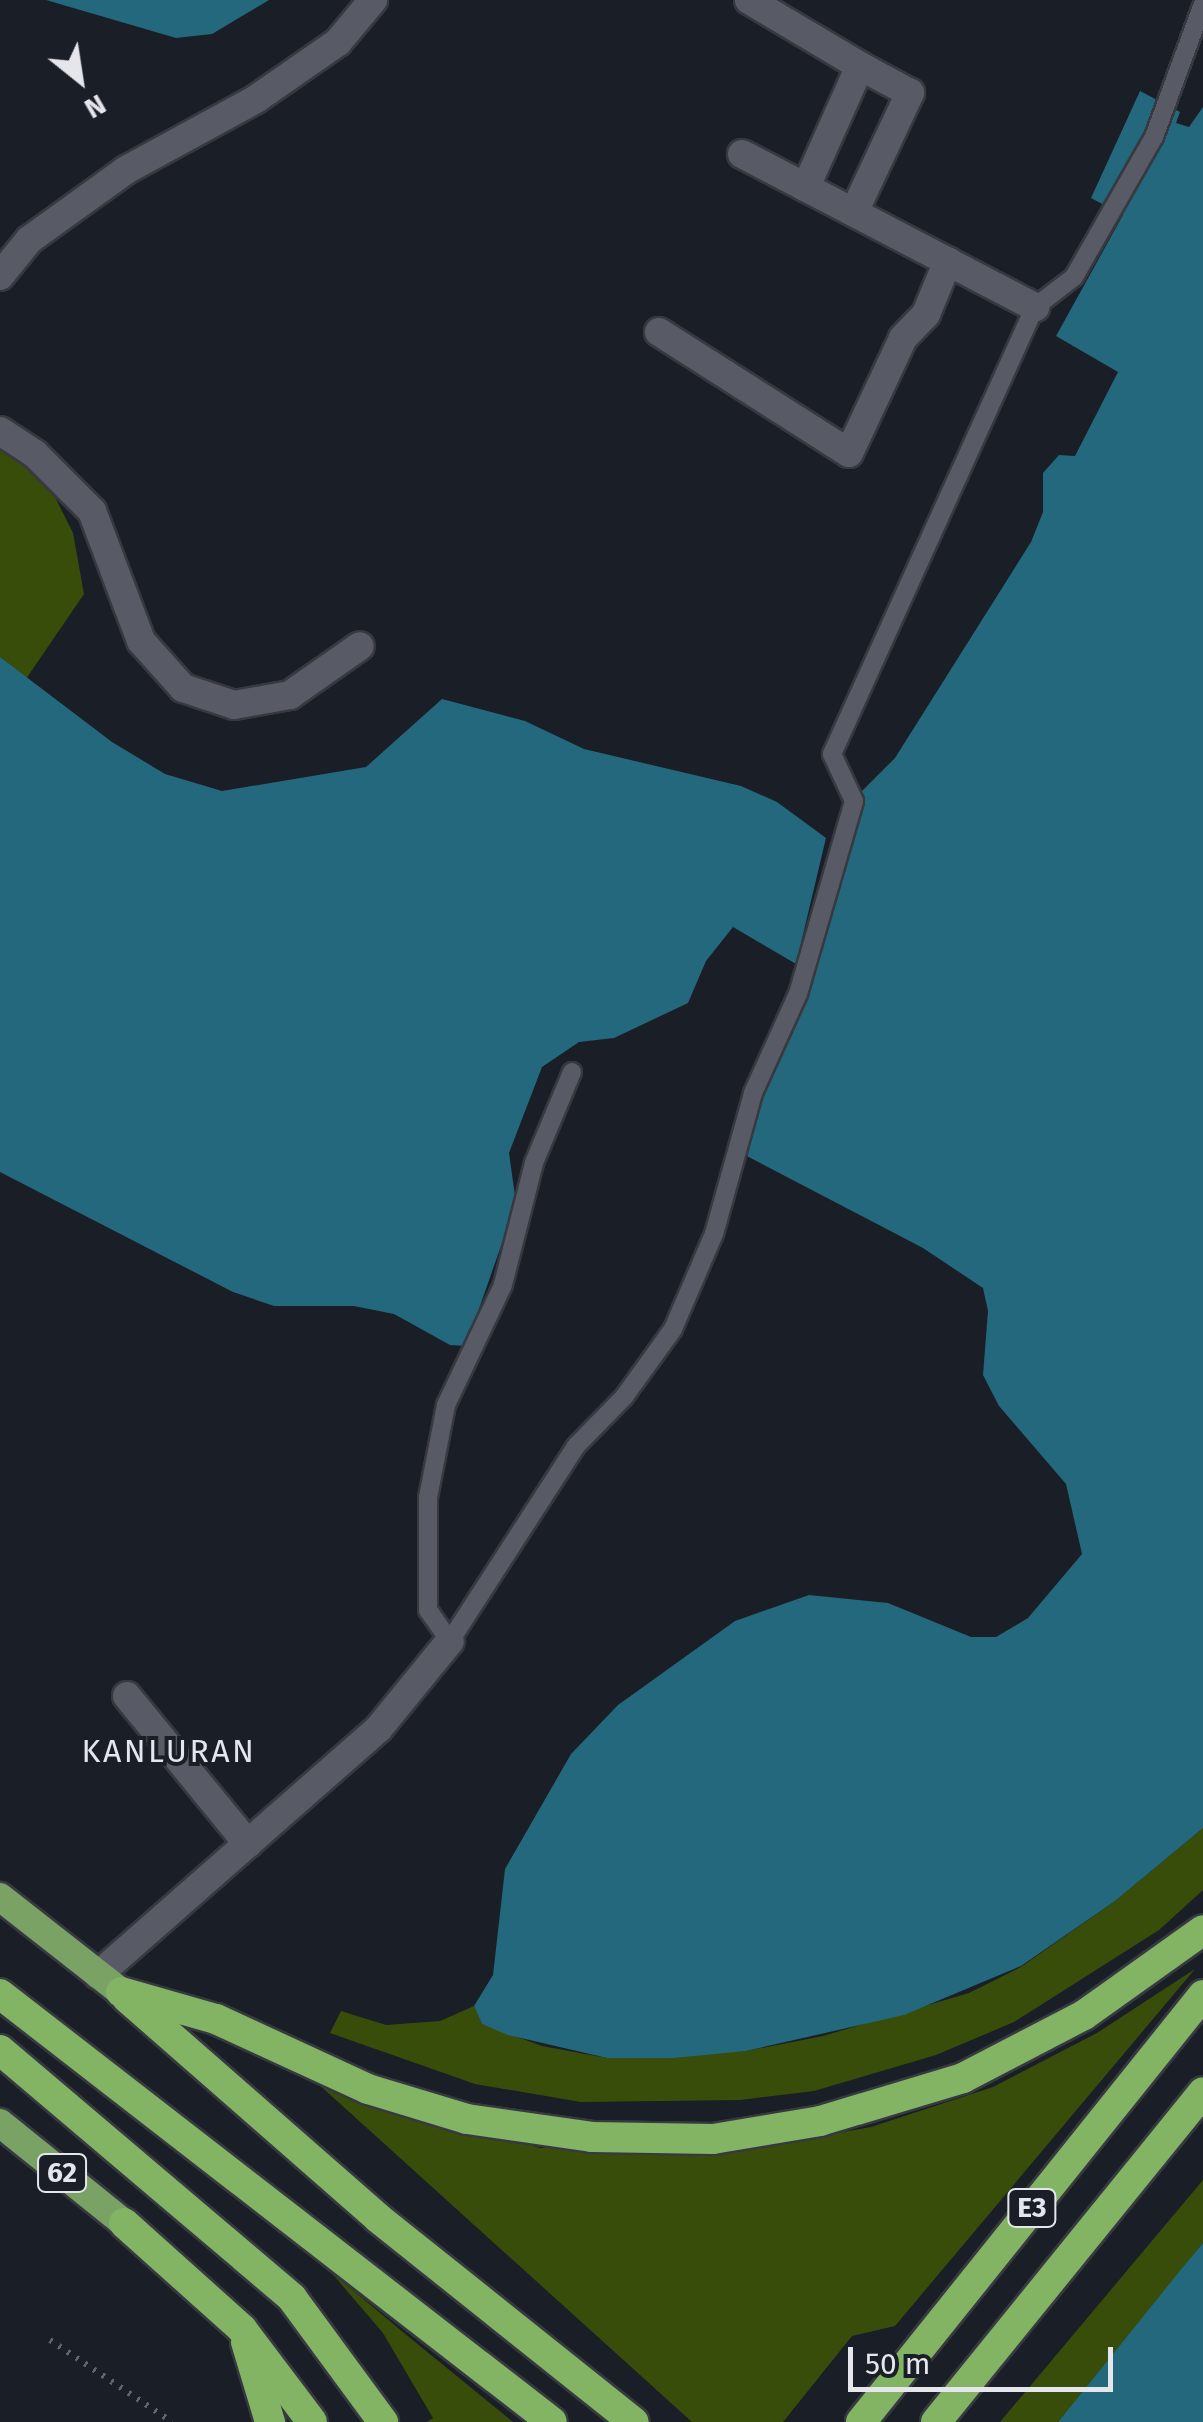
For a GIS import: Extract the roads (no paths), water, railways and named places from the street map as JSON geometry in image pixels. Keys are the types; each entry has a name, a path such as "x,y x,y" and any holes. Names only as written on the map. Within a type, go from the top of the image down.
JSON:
{"highway":[{"path":"0,1897 110,1984 378,2218 634,2422"},
{"path":"110,1984 216,2018 368,2089 467,2119 592,2137 713,2138 820,2121 963,2078 1084,2016 1203,1930"},
{"path":"0,1994 552,2422"},
{"name":"E3","path":"861,2422 1203,1994"},
{"path":"3,2052 292,2298 352,2370 384,2422"},
{"name":"E3","path":"936,2422 1203,2092"},
{"name":"62","path":"0,2124 124,2223"},
{"path":"124,2223 242,2330 312,2422"},
{"path":"242,2330 270,2422"}],"street":[{"path":"0,276 28,240 126,170 256,99 338,42 373,0"},
{"path":"749,0 910,93 854,212"},
{"path":"806,187 860,66"},
{"path":"742,154 1035,307"},
{"path":"658,332 849,453 903,338 926,314 948,262"},
{"path":"0,431 35,454 92,511 141,641 183,688 234,705 290,694 360,646"},
{"path":"110,1984 248,1844 379,1728 450,1641"},
{"path":"126,1696 248,1844"}],"lane":[{"path":"572,1072 534,1163 503,1285 446,1405 428,1498 428,1610 450,1641 576,1446 624,1396 672,1329 714,1234 753,1093 798,994 854,801 832,754 1035,307 1074,276 1154,137 1203,4"}],"water":[{"path":"46,0 269,0 212,34 176,38"},
{"path":"1140,91 1180,112 1176,123 1189,127 1203,107 1203,1828 1115,1901 1021,1966 904,2015 746,2051 673,2058 607,2058 508,2035 482,2024 474,2006 493,1975 505,1869 571,1754 618,1705 735,1621 809,1595 888,1603 971,1637 996,1637 1028,1618 1082,1554 1066,1484 999,1406 983,1375 988,1311 983,1288 923,1248 745,1155 859,794 895,758 1031,542 1043,512 1043,473 1059,455 1075,456 1118,372 1056,336 1123,215 1091,198"},
{"path":"0,657 112,742 165,774 222,791 366,767 442,699 525,721 584,749 741,786 777,802 826,838 796,964 733,927 706,961 688,1003 614,1038 579,1042 542,1067 509,1153 516,1203 466,1346 450,1345 394,1314 354,1306 274,1306 233,1292 0,1172"},
{"path":"1203,2243 1203,2422 1058,2422 1183,2267"}],"district":[{"name":"KANLURAN","path":"169,1751"}]}
